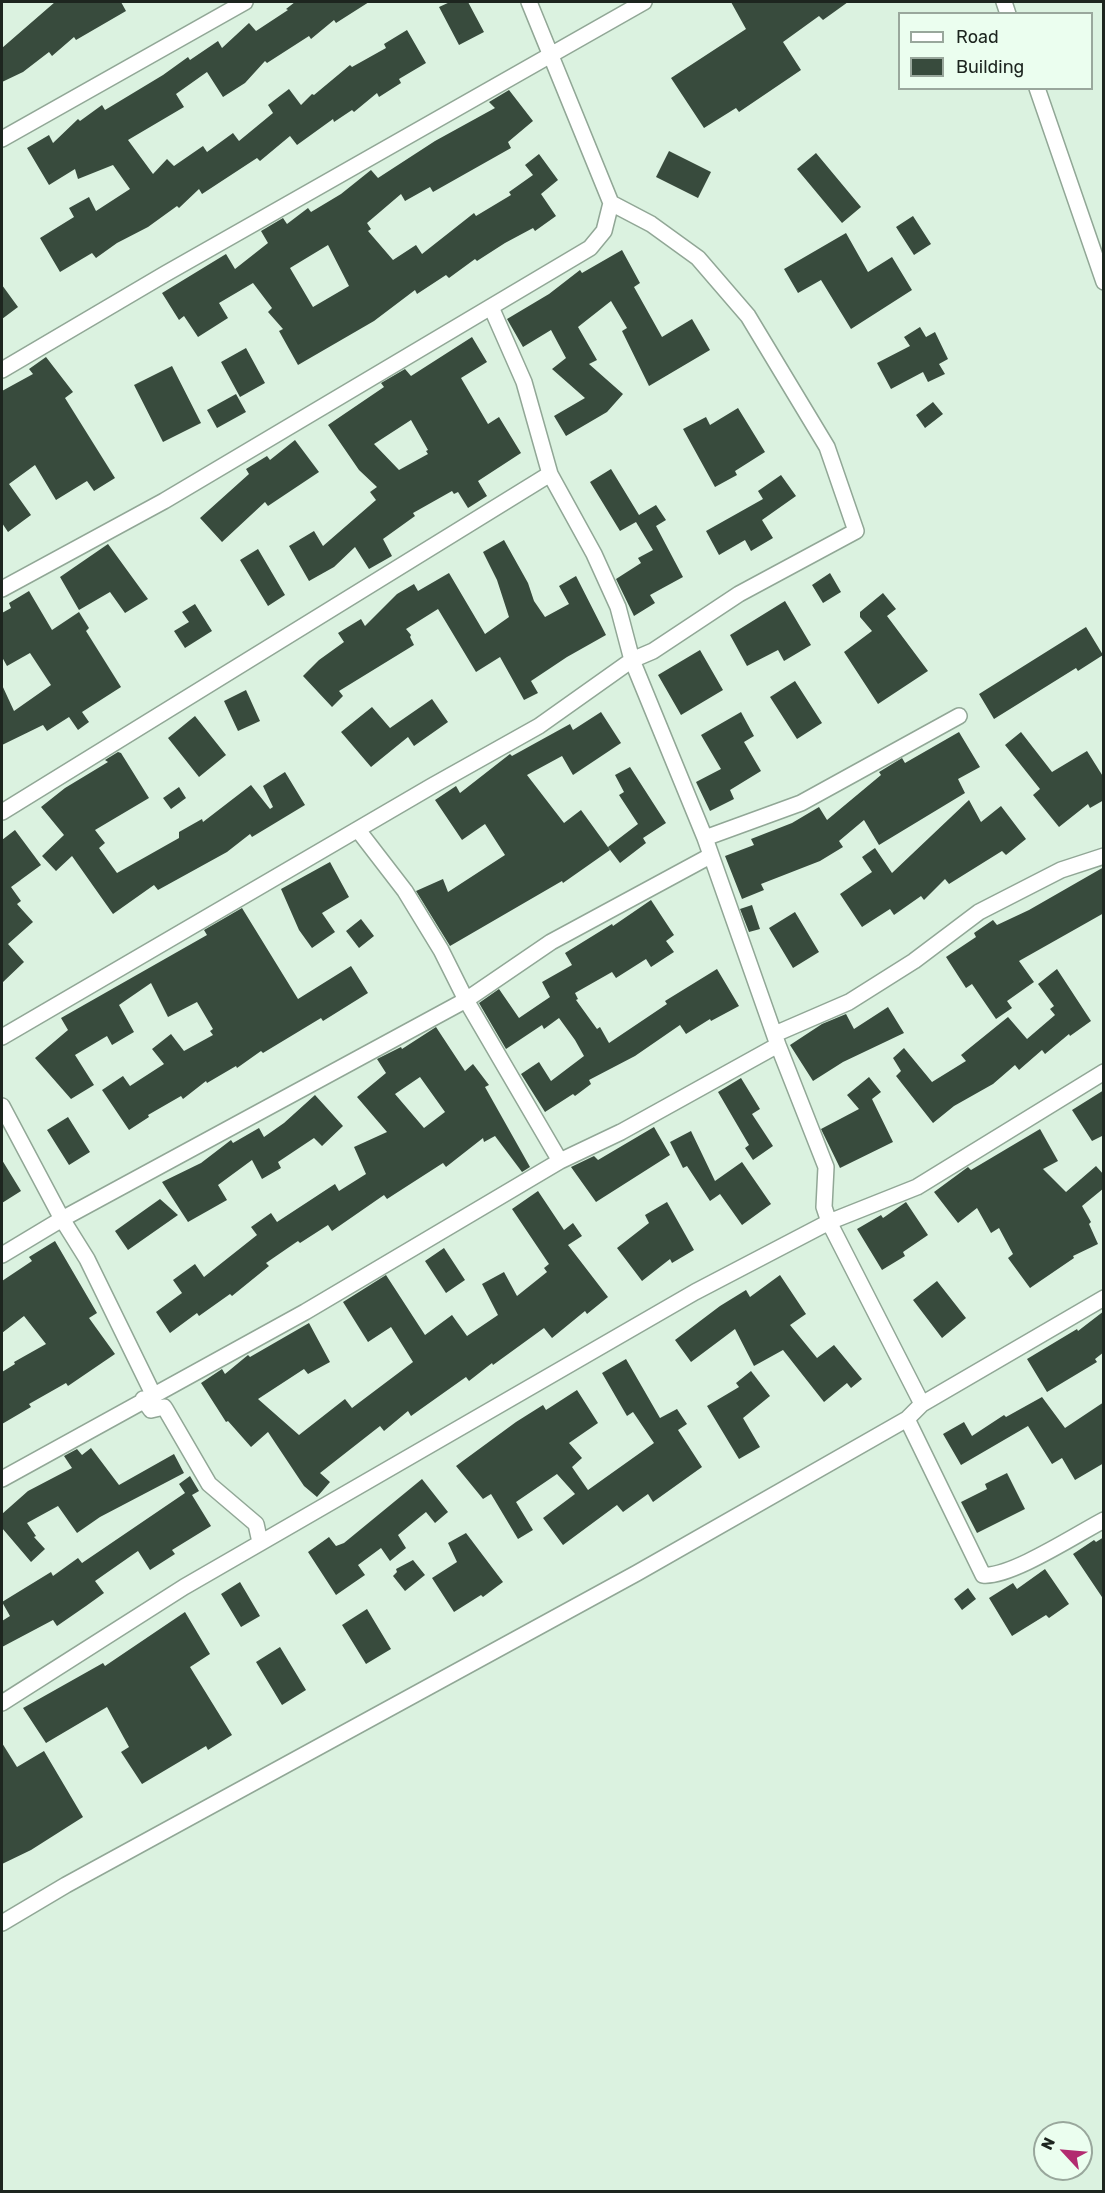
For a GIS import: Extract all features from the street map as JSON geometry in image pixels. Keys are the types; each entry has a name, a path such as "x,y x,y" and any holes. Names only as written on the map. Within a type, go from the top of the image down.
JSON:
{"street":[{"path":"2,139 245,2"},
{"path":"2,589 164,501 590,248 603,231 611,203 530,2"},
{"path":"2,370 549,53 644,2"},
{"path":"1038,90 1104,282"},
{"path":"2,1037 539,726 632,660 660,646 739,594 856,531 828,447 748,316 698,258 651,224 611,203"},
{"path":"491,307 524,382 550,474 594,554 618,607 632,660 705,838 776,1040 826,1167 824,1207 829,1222 922,1404"},
{"path":"2,812 550,474"},
{"path":"705,838 801,803 959,716"},
{"path":"358,830 411,901 441,950 466,1000 560,1161"},
{"path":"2,1255 466,1000 551,942 710,856"},
{"path":"2,1479 148,1396 305,1312 560,1161 621,1132 776,1040 849,1002 914,961 978,912 1061,870 1104,856"},
{"path":"2,1703 184,1587 695,1292 829,1222 917,1187 1104,1072"},
{"path":"2,1106 62,1220 102,1288 131,1352 151,1410 164,1407 209,1484 256,1524 260,1542"},
{"path":"2,1923 66,1885 637,1573 907,1419 922,1404 1104,1298"},
{"path":"907,1419 983,1575 992,1576 1017,1567 1104,1520"}],"building":[{"path":"55,2 121,2 126,11 76,40 74,37 52,56 49,52 23,72 2,82 2,48"},
{"path":"295,2 369,2 336,23 334,20 311,39 309,36 267,63 265,61 245,83 223,97 207,72 176,94 184,107 128,140 153,174 167,159 174,166 203,146 207,152 233,133 239,141 273,113 268,105 289,89 301,105 350,65 352,67 386,48 384,44 407,30 426,63 399,79 401,83 379,97 377,93 354,112 352,110 334,122 333,119 297,145 290,136 260,161 257,158 202,194 199,189 179,208 177,206 148,227 117,243 96,258 92,253 60,272 40,238 74,217 69,208 89,197 96,211 130,189 113,165 78,179 75,169 49,185 27,148 49,135 53,143 78,119 80,121 102,105 105,110 188,57 190,60 218,41 222,48 249,23 256,31 288,10 286,9"},
{"path":"450,2 468,2 484,32 459,45 439,7"},
{"path":"731,2 848,2 823,20 819,16 783,42 801,70 739,112 736,108 704,128 671,78 746,29"},
{"path":"509,90 533,121 508,142 511,148 433,192 430,187 405,201 401,194 367,223 371,229 368,231 393,260 416,245 422,254 474,213 476,216 511,195 509,192 533,175 525,165 539,154 558,180 541,194 556,216 535,231 533,228 477,261 475,259 449,278 446,275 417,294 415,290 374,321 298,365 279,331 283,329 268,312 272,308 253,283 219,303 228,318 198,337 184,316 179,320 162,293 226,254 235,269 268,243 261,231 283,218 287,224 308,208 311,212 341,194 371,170 378,178 435,141 495,108 489,102","holes":["328,245 349,286 313,307 290,268"]},
{"path":"669,151 711,172 698,198 656,177"},
{"path":"816,153 861,207 842,223 797,169"},
{"path":"913,216 931,244 914,255 896,227"},
{"path":"846,233 868,272 892,257 912,290 851,329 821,280 798,293 784,269"},
{"path":"622,250 640,283 634,287 662,337 692,319 710,350 649,386 622,331 627,328 611,301 578,327 597,360 589,364 623,394 607,412 566,436 554,416 585,398 552,369 566,358 551,330 523,347 507,319 549,294 580,270 582,273"},
{"path":"2,285 18,307 2,319"},
{"path":"920,327 926,337 935,332 948,359 939,364 945,374 928,382 923,372 891,389 877,363 910,346 904,337"},
{"path":"472,337 487,362 461,378 488,424 499,417 521,453 478,481 487,496 468,508 458,492 454,494 452,491 413,513 415,516 383,539 392,556 369,569 355,547 334,567 309,581 289,546 314,531 323,546 376,500 370,492 377,487 359,470 328,425 384,387 381,383 405,369 411,376","holes":["411,420 428,450 426,451 428,454 399,470 374,444"]},
{"path":"246,348 265,383 240,397 221,362"},
{"path":"46,357 73,392 65,398 115,478 94,491 87,481 56,500 35,465 9,484 31,515 8,532 2,523 2,391 33,374 29,369"},
{"path":"172,366 201,423 163,442 134,385"},
{"path":"236,394 246,412 217,428 207,410"},
{"path":"933,402 943,414 925,428 916,415"},
{"path":"738,408 765,452 735,471 737,475 715,487 683,429 706,417 710,425"},
{"path":"295,440 319,472 268,506 265,502 222,542 200,518 249,474 246,469 267,456 270,460"},
{"path":"611,469 639,515 656,505 666,520 656,526 683,577 650,595 655,603 634,616 616,579 641,563 638,558 653,550 636,522 620,531 590,482"},
{"path":"781,475 796,496 762,520 773,538 751,551 745,540 719,555 706,531 763,499 758,491"},
{"path":"504,540 528,583 534,601 545,617 569,604 559,586 576,576 606,635 531,681 538,693 524,700 500,657 476,672 438,609 406,629 414,645 339,691 343,696 332,707 303,676 319,660 344,642 338,633 361,619 365,626 397,594 414,584 418,591 449,573 485,634 509,617 497,580 483,552"},
{"path":"108,544 148,599 125,613 110,592 79,610 60,577"},
{"path":"258,549 285,595 268,606 240,560"},
{"path":"830,573 841,592 823,603 812,585"},
{"path":"29,591 52,630 79,612 89,628 86,631 121,687 82,712 89,722 78,730 69,717 47,731 43,725 2,745 2,685 14,711 51,685 30,653 7,666 2,657 2,613 11,608 9,603"},
{"path":"883,593 896,609 887,616 928,671 878,704 844,652 872,631 860,617 860,612"},
{"path":"785,601 811,645 784,661 778,650 747,666 730,635"},
{"path":"195,604 212,631 185,648 174,631 189,622 182,612"},
{"path":"1086,627 1103,655 1078,671 1076,668 994,719 979,694"},
{"path":"700,650 723,690 681,715 658,675"},
{"path":"795,681 822,723 797,739 770,697"},
{"path":"246,690 260,721 238,731 224,701"},
{"path":"432,699 448,722 414,746 408,737 371,767 341,732 372,707 390,728"},
{"path":"601,712 621,743 573,775 562,756 527,775 564,823 581,810 610,850 563,883 562,881 450,946 416,891 443,879 448,892 505,855 485,824 462,840 435,800 456,786 460,793 510,754 512,756 570,724 573,730"},
{"path":"741,712 754,736 744,742 761,771 730,790 734,799 710,811 696,782 721,769 701,735"},
{"path":"195,716 226,755 199,777 168,738"},
{"path":"959,732 980,767 958,779 965,793 879,845 864,820 839,841 843,847 820,861 761,884 764,890 742,899 725,856 754,845 751,839 792,823 819,807 827,820 881,775 879,772 902,758 905,763"},
{"path":"1021,732 1052,772 1087,751 1104,778 1104,800 1090,808 1088,804 1059,827 1033,795 1040,789 1005,745"},
{"path":"118,752 121,753 149,798 95,830 105,843 99,848 117,873 179,838 179,832 202,819 203,822 251,785 270,809 273,807 263,786 285,772 305,805 252,837 250,834 227,852 158,890 154,885 113,914 72,856 56,871 42,856 64,835 41,807 65,788 108,762 105,760"},
{"path":"630,767 666,823 643,838 646,843 620,863 608,847 638,824 619,795 624,792 615,775"},
{"path":"179,787 186,798 171,809 163,798"},
{"path":"969,800 981,822 1001,806 1026,839 1006,855 1002,851 949,884 945,879 924,900 921,896 894,915 890,909 862,927 840,894 872,872 862,857 875,848 892,873"},
{"path":"15,830 41,865 11,887 21,901 17,904 33,922 8,944 24,962 2,983 2,840"},
{"path":"330,862 349,897 322,913 335,932 312,948 299,930 281,889"},
{"path":"1104,867 1104,913 1019,961 1034,982 1007,1001 1012,1008 996,1019 972,984 966,988 946,957 976,937 974,933 993,920 997,925 1029,910"},
{"path":"651,900 674,935 666,941 674,952 651,967 646,959 616,978 612,972 575,993 578,999 576,1000 597,1029 600,1027 609,1043 667,1004 665,1001 717,969 739,1006 711,1021 710,1019 686,1034 680,1025 635,1056 589,1080 591,1084 575,1096 573,1094 545,1112 521,1074 539,1062 551,1081 584,1056 575,1040 559,1018 544,1029 542,1025 506,1049 479,1003 499,989 519,1018 550,997 542,982 572,965 565,953 612,924 613,926"},
{"path":"752,905 760,929 749,932 740,909"},
{"path":"242,908 298,999 351,966 368,993 323,1021 321,1018 263,1053 261,1051 237,1068 236,1066 207,1083 206,1081 183,1099 181,1096 148,1115 149,1117 129,1130 102,1090 123,1076 130,1086 164,1064 152,1049 171,1034 184,1051 213,1035 210,1031 213,1029 197,1002 168,1017 151,983 119,1005 134,1032 112,1045 107,1036 75,1055 94,1085 71,1099 35,1058 68,1030 61,1018 207,935 204,930"},
{"path":"795,912 819,952 793,968 769,928"},
{"path":"361,919 374,936 359,948 346,931"},
{"path":"1057,969 1091,1021 1070,1036 1069,1034 1045,1054 1042,1050 1019,1070 1015,1065 993,1084 954,1106 933,1123 896,1076 901,1071 893,1058 904,1048 932,1082 966,1061 961,1055 1008,1017 1027,1039 1055,1015 1050,1009 1054,1006 1038,984"},
{"path":"888,1007 904,1033 843,1062 813,1081 790,1045 822,1024 846,1014 854,1029"},
{"path":"436,1027 465,1071 473,1064 489,1085 485,1087 530,1167 522,1172 495,1136 484,1142 483,1138 446,1167 443,1163 387,1199 384,1195 332,1231 328,1225 300,1243 298,1241 266,1263 269,1266 232,1296 230,1294 199,1316 197,1313 170,1333 156,1312 182,1293 173,1280 195,1264 204,1277 257,1235 251,1227 271,1213 277,1222 335,1184 339,1191 366,1174 354,1147 387,1132 357,1097 386,1073 377,1059 401,1047 402,1049","holes":["420,1077 445,1112 424,1128 395,1094"]},
{"path":"869,1077 881,1092 872,1099 893,1142 840,1168 821,1129 859,1109 847,1095"},
{"path":"741,1078 760,1109 752,1114 773,1146 753,1160 745,1148 749,1145 718,1092"},
{"path":"1104,1090 1104,1135 1092,1141 1072,1110"},
{"path":"315,1095 343,1126 322,1146 314,1138 278,1162 281,1168 262,1179 252,1160 218,1185 227,1200 188,1222 162,1182 201,1163 231,1140 233,1143 259,1128 264,1137 284,1123"},
{"path":"68,1117 90,1152 69,1165 47,1130"},
{"path":"654,1127 670,1155 596,1202 571,1167 594,1156 598,1160"},
{"path":"1040,1129 1058,1161 1043,1169 1066,1192 1096,1166 1104,1175 1104,1188 1082,1206 1091,1222 1089,1224 1098,1244 1073,1256 1074,1258 1030,1288 1008,1258 1013,1254 999,1228 991,1233 977,1208 958,1223 934,1192 968,1167 971,1170"},
{"path":"691,1131 715,1181 742,1162 771,1204 742,1225 720,1194 710,1201 687,1166 683,1168 670,1142"},
{"path":"2,1160 21,1191 2,1203"},
{"path":"538,1191 564,1230 573,1223 582,1236 568,1245 608,1297 587,1314 585,1311 552,1338 544,1328 469,1381 466,1377 411,1416 408,1411 384,1431 380,1426 320,1473 330,1482 317,1497 304,1486 268,1432 251,1447 228,1421 226,1422 201,1383 222,1369 225,1374 248,1355 250,1357 309,1323 330,1362 308,1374 304,1369 258,1399 299,1435 345,1399 352,1408 413,1362 391,1327 368,1342 343,1302 386,1275 425,1335 452,1315 467,1336 498,1315 482,1284 504,1272 517,1296 547,1272 544,1268 549,1264 512,1209"},
{"path":"160,1199 178,1215 128,1250 115,1231"},
{"path":"667,1202 694,1250 672,1263 670,1259 642,1281 617,1248 649,1223 645,1215"},
{"path":"906,1202 928,1235 903,1252 905,1256 882,1270 857,1229 881,1215 883,1218"},
{"path":"55,1241 97,1313 89,1318 115,1354 68,1386 66,1383 29,1404 31,1407 2,1424 2,1372 15,1364 14,1362 46,1344 24,1316 2,1333 2,1281 32,1261 29,1257"},
{"path":"444,1248 465,1280 446,1293 425,1261"},
{"path":"780,1275 806,1314 790,1325 817,1358 834,1345 862,1379 851,1388 847,1383 824,1402 783,1350 754,1366 735,1329 691,1362 675,1340 720,1306 746,1290 750,1297"},
{"path":"937,1281 966,1318 942,1338 913,1300"},
{"path":"1104,1311 1104,1352 1095,1359 1097,1362 1047,1392 1027,1359 1077,1329 1078,1331"},
{"path":"626,1359 660,1418 677,1409 687,1424 678,1430 702,1467 653,1502 648,1494 623,1512 617,1505 563,1545 543,1518 575,1494 557,1474 516,1502 533,1530 518,1539 491,1494 483,1499 456,1466 543,1405 546,1410 577,1390 598,1423 569,1443 582,1458 572,1467 588,1490 654,1443 633,1412 627,1416 602,1373"},
{"path":"751,1371 770,1396 743,1418 760,1447 739,1459 707,1406 739,1387 736,1383"},
{"path":"1042,1397 1065,1428 1104,1402 1104,1463 1075,1480 1062,1458 1052,1464 1028,1426 961,1465 943,1434 964,1422 972,1436 1004,1415 1006,1417"},
{"path":"91,1448 119,1485 174,1454 184,1473 100,1517 77,1533 58,1506 27,1523 36,1536 34,1537 45,1549 31,1562 2,1528 2,1514 28,1491 72,1468 64,1456 77,1449 82,1455"},
{"path":"1007,1473 1025,1509 977,1533 961,1502 987,1489 985,1484"},
{"path":"190,1476 199,1491 192,1495 211,1526 172,1550 175,1554 150,1570 138,1551 95,1581 104,1593 86,1606 57,1626 53,1620 2,1647 2,1621 10,1616 2,1602 51,1572 53,1576 78,1558 82,1563 185,1493 179,1484"},
{"path":"422,1479 448,1512 435,1523 426,1512 398,1535 406,1548 390,1561 381,1548 358,1565 365,1575 336,1595 308,1552 329,1537 336,1546 344,1543"},
{"path":"466,1533 503,1582 483,1597 481,1595 454,1612 432,1578 457,1562 448,1543"},
{"path":"1104,1537 1104,1600 1073,1554 1094,1540 1096,1542"},
{"path":"413,1560 425,1575 405,1591 393,1576 397,1572 396,1569"},
{"path":"1045,1569 1069,1604 1049,1618 1046,1615 1012,1636 989,1598 1013,1583 1017,1589"},
{"path":"240,1582 260,1616 241,1627 221,1594"},
{"path":"968,1588 976,1599 962,1610 954,1599"},
{"path":"367,1609 391,1649 366,1664 342,1625"},
{"path":"185,1612 210,1654 190,1667 232,1735 208,1750 206,1746 142,1784 121,1752 129,1747 107,1707 46,1743 23,1708 103,1663 105,1666"},
{"path":"280,1647 306,1690 282,1705 256,1662"},
{"path":"2,1743 17,1767 44,1751 83,1817 31,1850 2,1864"}]}
